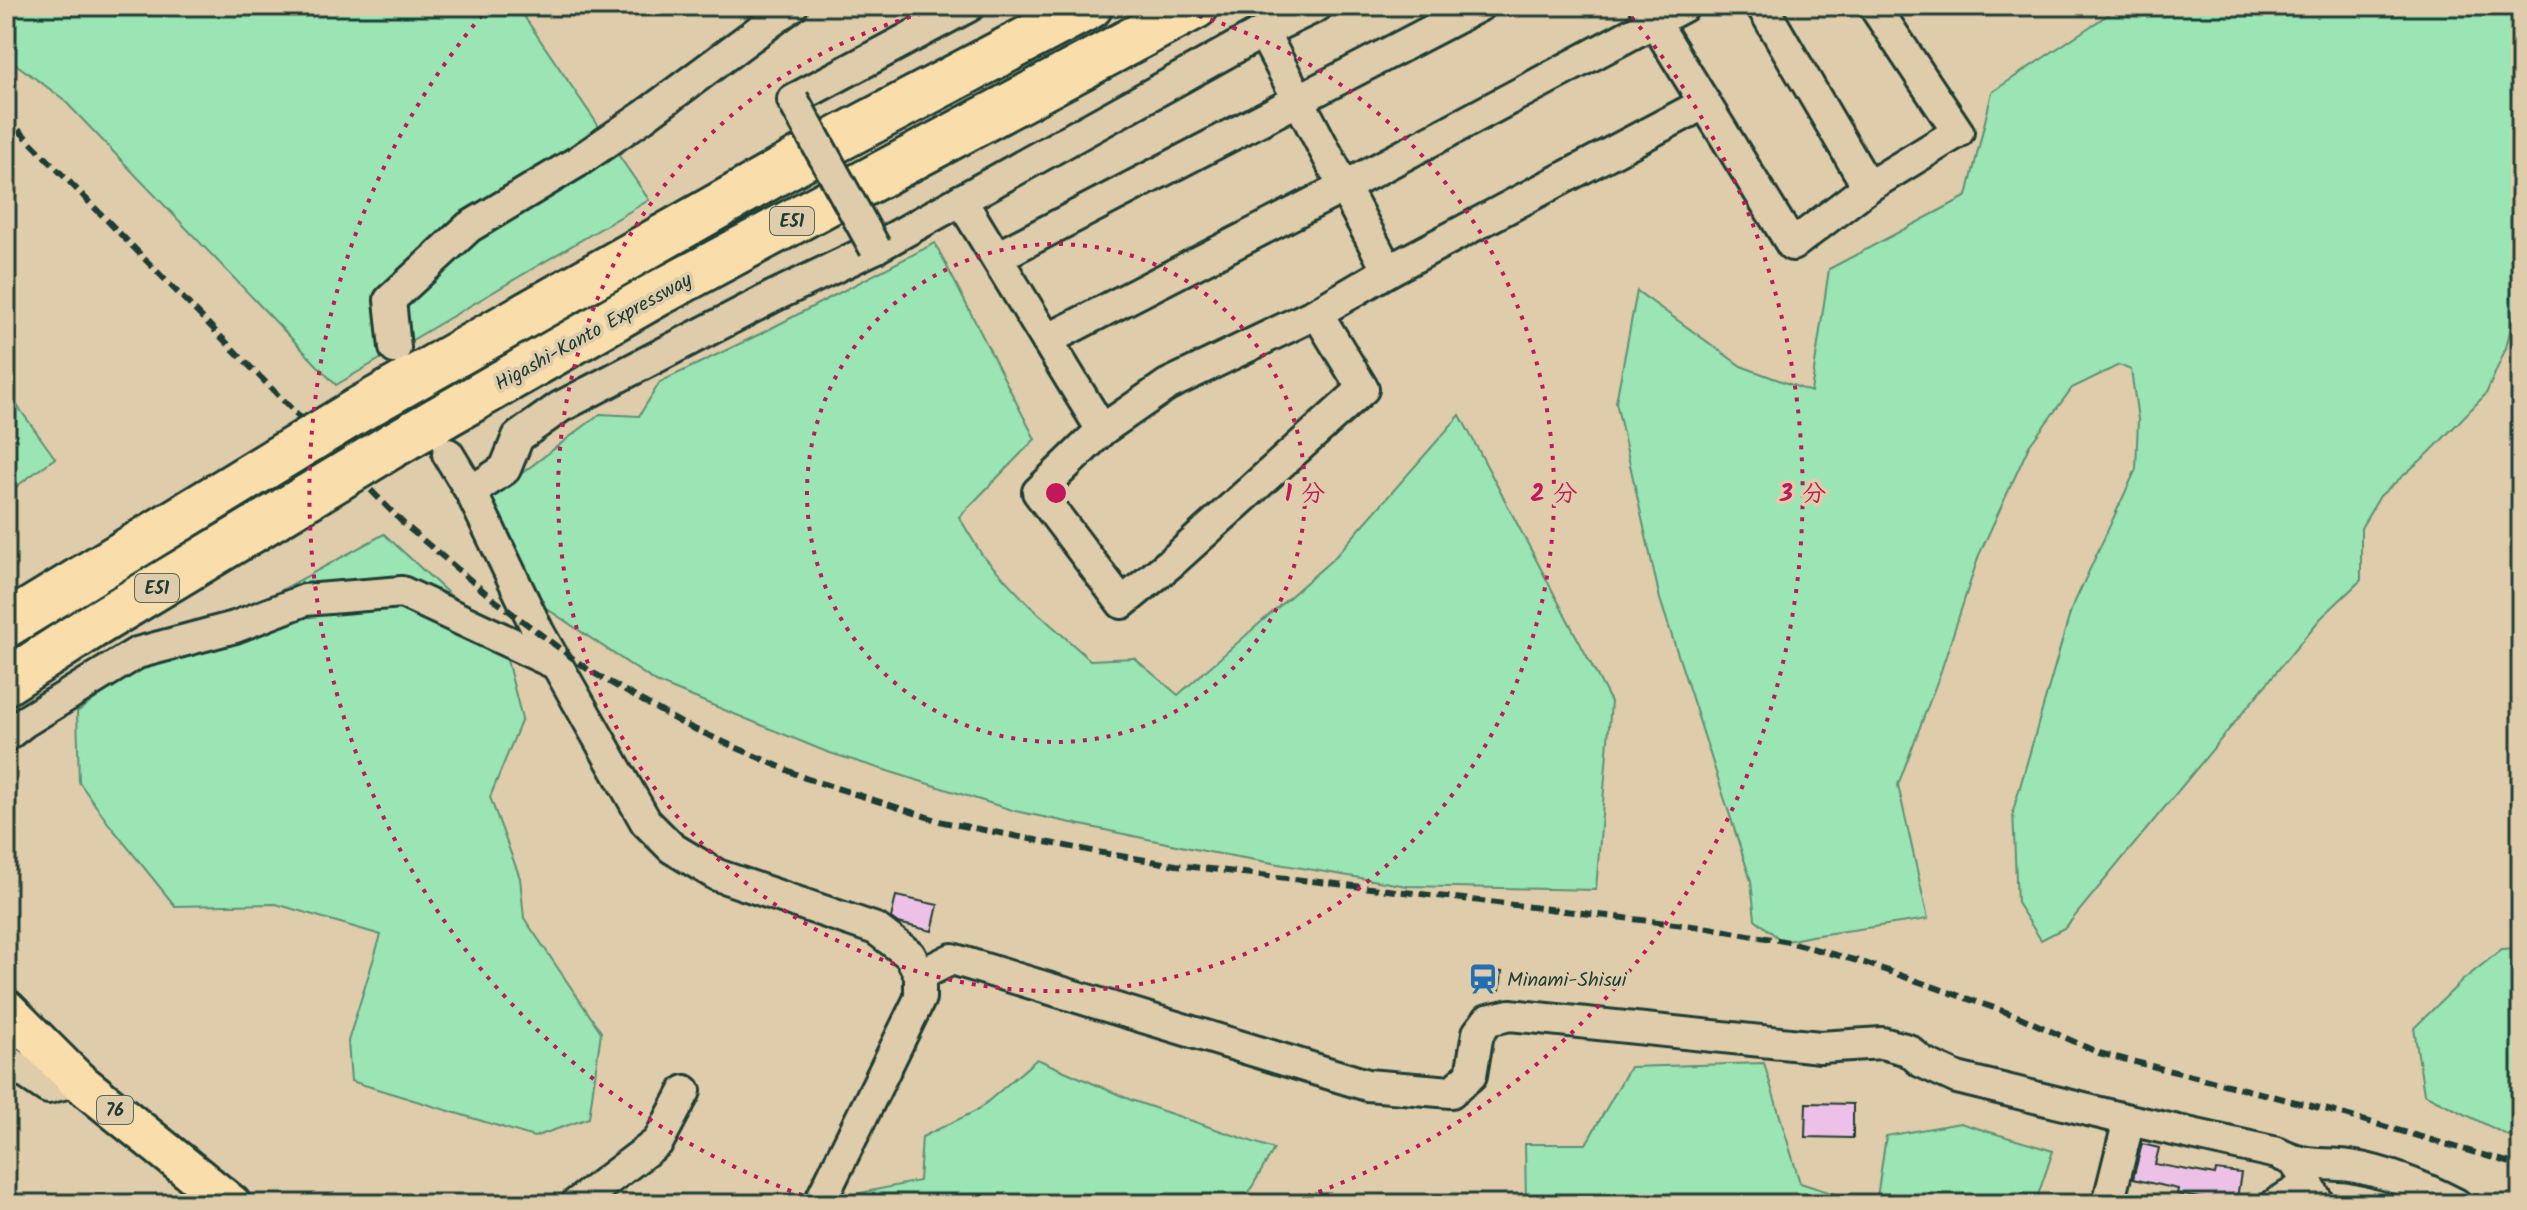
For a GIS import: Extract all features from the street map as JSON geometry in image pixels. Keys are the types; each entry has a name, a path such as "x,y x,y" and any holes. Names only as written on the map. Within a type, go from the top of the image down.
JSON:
{"highway":[{"name":"E51","path":"6,625 360,409 810,154 1090,6"},
{"name":"Higashi-Kanto Expressway","path":"6,682 91,627 393,445 659,293 1196,6"}],"main road":[{"name":"76","path":"6,1009 77,1080 231,1204"}],"street":[{"path":"395,348 390,300 469,227 577,162 643,117 792,6"},
{"path":"875,248 793,100 969,6"},
{"path":"471,492 505,469 518,437 560,407 774,296 875,248 1263,32 1317,6"},
{"path":"997,257 1479,6"},
{"path":"1047,340 1344,187 1650,13 1684,6"},
{"path":"1762,6 1868,187"},
{"path":"1650,13 1792,245 1868,187 1958,132 1886,11"},
{"path":"1263,32 1388,271"},
{"path":"1317,313 1363,389 1173,561 1122,603 1038,492 1102,430 1167,385 1317,313 1388,271 1705,103"},
{"path":"961,200 1102,430"},
{"path":"448,454 471,492 539,633 646,822 672,848 717,875 876,929 910,955 920,975 920,998 819,1204"},
{"path":"6,736 137,653 235,627 305,600 402,592 556,664"},
{"path":"920,975 952,959 1367,1085 1451,1092 1471,1075 1478,1033 1488,1020 1510,1015 1820,1047 1882,1043 1908,1050 1922,1062 1957,1078 2277,1153 2307,1184"},
{"path":"6,1060 48,1088 77,1080"},
{"path":"576,1204 658,1142 685,1091"},
{"path":"2108,1204 2129,1120"},
{"path":"2276,1204 2307,1184 2350,1166 2420,1185 2456,1204"}],"green space":[{"path":"6,6 517,6 649,200 336,385 62,98 6,57"},
{"path":"2121,6 2265,6 2273,14 2327,6 2520,6 2521,286 2506,348 2486,394 2429,453 2380,496 2361,528 2361,580 2320,619 2066,927 2041,940 2017,903 2013,811 2071,610 2136,469 2138,419 2131,370 2119,365 2072,388 2029,446 1979,555 1940,674 1898,785 1928,919 1783,942 1755,919 1751,881 1660,599 1616,402 1637,291 1741,366 1811,392 1829,269 1967,196 1992,92"},
{"path":"935,243 1035,439 959,517 982,555 1029,605 1090,660 1134,658 1178,695 1335,557 1460,415 1611,702 1596,890 1407,886 1209,852 1015,811 827,752 656,682 543,606 484,502 600,414 639,416 660,382"},
{"path":"6,390 55,458 6,494"},
{"path":"384,534 503,644 522,719 490,797 520,878 524,918 601,1032 589,1118 534,1137 351,1081 348,1041 381,935 276,904 175,906 79,782 77,712 136,670"},
{"path":"2521,948 2521,1142 2424,1094 2414,1028 2463,980 2502,949"},
{"path":"1037,1059 1131,1100 1274,1149 1242,1204 807,1204 919,1181 922,1137 978,1110"},
{"path":"1764,1063 1800,1183 1866,1204 1526,1204 1525,1144 1586,1144 1630,1067"},
{"path":"1960,1123 2053,1151 2035,1204 1876,1204 1886,1136"}],"building":[{"path":"896,896 938,905 932,931 898,923 891,918"},
{"path":"1471,969 1502,972 1500,990 1470,987"},
{"path":"1806,1103 1853,1104 1853,1138 1805,1137"},
{"path":"2142,1144 2159,1148 2155,1164 2215,1175 2216,1170 2241,1173 2236,1204 2177,1194 2178,1189 2133,1179"}],"railway":[{"path":"6,117 404,524 493,599 590,671 683,724 805,778 943,822 1097,852 1176,865 1709,928 1789,942 1865,963 2020,1017 2099,1053 2328,1110 2521,1166"}],"place":[{"name":"Minami-Shisui","path":"1483,979"}]}
